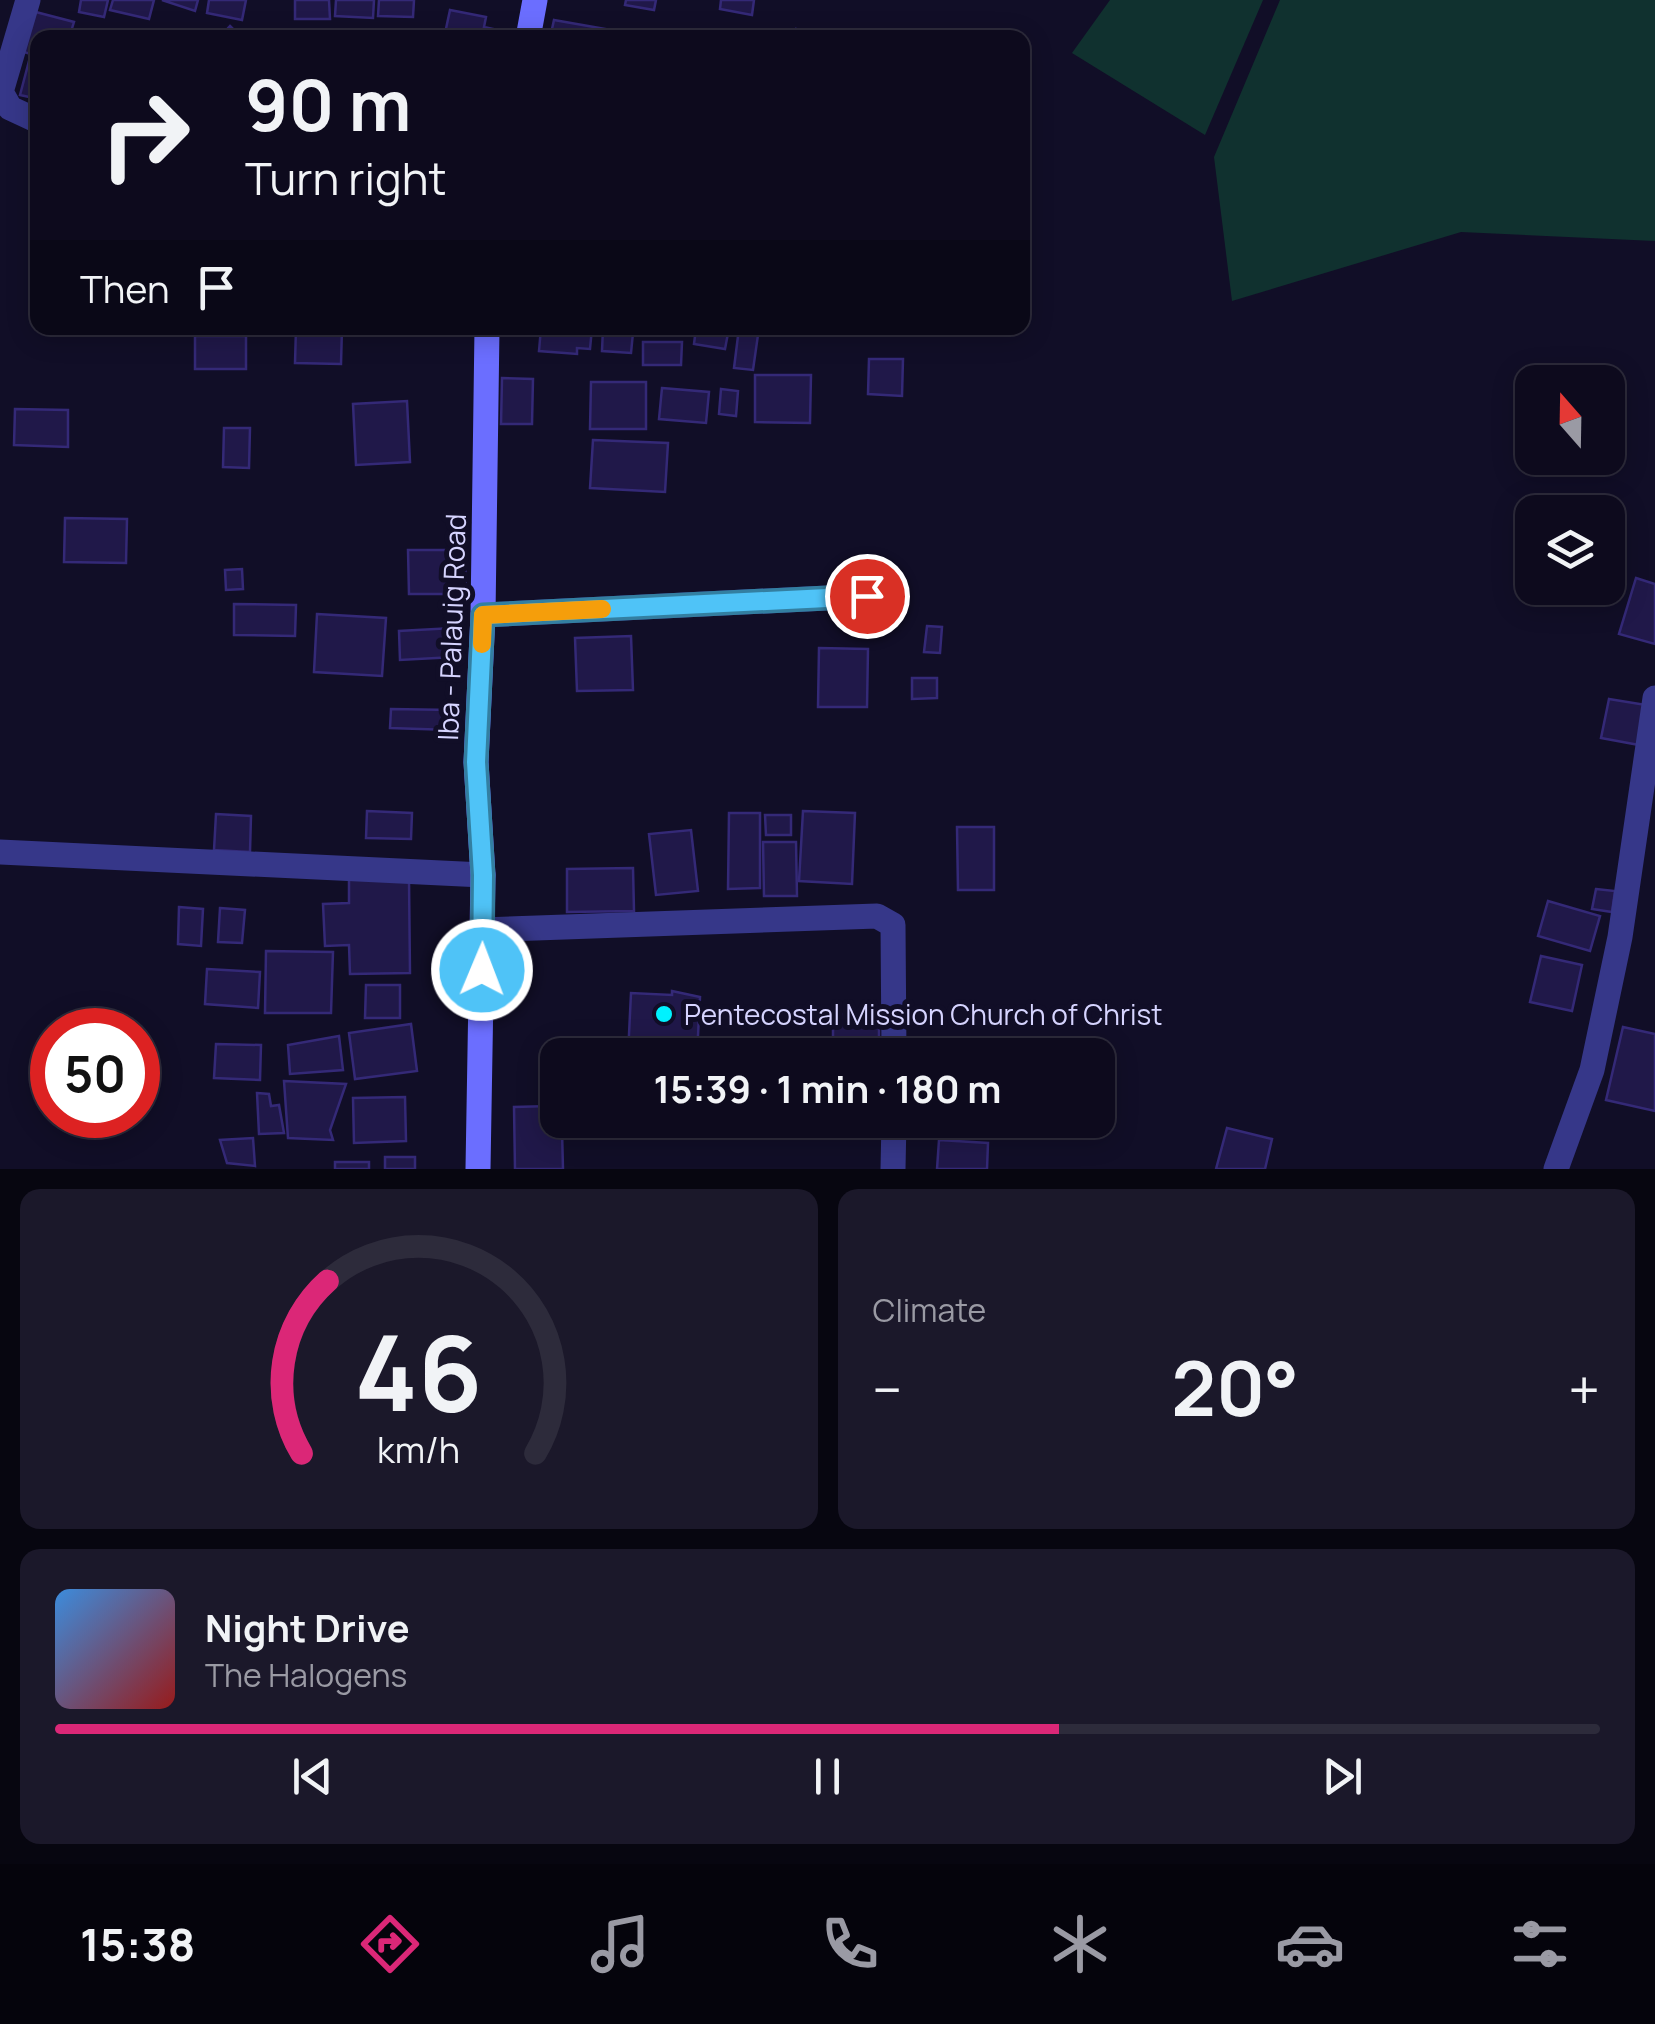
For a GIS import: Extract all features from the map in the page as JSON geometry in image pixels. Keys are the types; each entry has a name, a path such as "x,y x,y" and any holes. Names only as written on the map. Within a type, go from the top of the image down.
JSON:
{"main road":[{"path":"529,30 535,0"},
{"name":"Iba - Palauig Road","path":"478,1169 483,875 476,762 483,615 487,335"}],"street":[{"path":"28,0 1,92 10,108 30,117"},
{"path":"483,615 867,596"},
{"path":"1556,1169 1596,1051 1620,937 1655,698"},
{"path":"0,852 483,875"},
{"path":"482,930 877,916 893,925 894,1038"},
{"path":"893,1169 894,1138"}],"green space":[{"path":"1110,0 1263,0 1205,135 1072,53"},
{"path":"1280,0 1655,0 1655,241 1461,232 1232,301 1214,157"}],"building":[{"path":"81,0 108,0 104,17 79,12"},
{"path":"113,0 154,0 149,19 110,10"},
{"path":"162,0 198,0 195,11"},
{"path":"209,0 246,0 242,20 207,13"},
{"path":"295,0 329,0 330,19 295,19"},
{"path":"336,0 374,0 373,18 335,16"},
{"path":"379,0 414,0 413,17 378,16"},
{"path":"626,0 656,0 654,10 625,5"},
{"path":"721,0 754,0 752,15 720,9"},
{"path":"450,10 486,17 484,27 493,29 493,30 446,30"},
{"path":"32,11 74,22 72,30 30,30 30,54 20,51"},
{"path":"554,20 611,30 552,30"},
{"path":"29,61 30,61 30,97 20,95"},
{"path":"296,335 342,335 341,364 295,363"},
{"path":"540,335 591,335 590,349 577,348 577,354 539,351"},
{"path":"603,335 633,335 631,353 602,351"},
{"path":"695,335 728,335 725,349 694,344"},
{"path":"738,335 758,335 753,370 734,368"},
{"path":"195,336 246,336 246,369 195,369"},
{"path":"643,342 682,342 681,365 643,365"},
{"path":"869,359 903,359 902,396 868,394"},
{"path":"755,375 811,375 810,423 755,422"},
{"path":"502,378 533,379 532,424 501,424"},
{"path":"591,382 646,382 646,429 590,429"},
{"path":"662,388 709,392 706,423 659,419"},
{"path":"721,389 738,391 736,416 719,414"},
{"path":"407,401 410,462 356,465 353,404"},
{"path":"15,409 68,410 68,447 14,445"},
{"path":"224,428 250,428 249,468 223,467"},
{"path":"593,440 668,443 665,492 590,488"},
{"path":"65,518 127,519 126,563 64,562"},
{"path":"408,550 465,550 466,594 409,594"},
{"path":"242,569 243,589 226,590 225,570"},
{"path":"1636,578 1655,584 1655,644 1619,634"},
{"path":"234,604 296,605 295,636 234,635"},
{"path":"317,614 386,618 382,676 314,672"},
{"path":"927,626 942,627 940,653 924,652"},
{"path":"453,628 454,657 400,660 399,631"},
{"path":"631,636 633,690 577,691 575,638"},
{"path":"819,648 868,649 867,707 818,707"},
{"path":"912,678 937,678 937,698 912,699"},
{"path":"1609,699 1646,705 1639,745 1601,738"},
{"path":"391,709 452,710 451,730 390,728"},
{"path":"367,811 412,813 411,839 366,838"},
{"path":"803,811 855,813 852,884 799,881"},
{"path":"729,813 760,813 760,888 728,889"},
{"path":"216,814 251,816 250,852 214,850"},
{"path":"765,815 791,815 791,835 766,835"},
{"path":"957,827 994,827 994,890 958,890"},
{"path":"691,830 698,891 656,895 649,834"},
{"path":"763,842 796,842 797,896 764,896"},
{"path":"633,868 634,911 567,912 567,869"},
{"path":"349,879 409,879 410,973 350,974 349,945 325,946 323,904 349,903"},
{"path":"1596,889 1615,891 1612,912 1592,909"},
{"path":"1548,901 1600,916 1590,951 1538,936"},
{"path":"179,907 203,909 201,946 178,944"},
{"path":"220,908 245,910 242,943 218,942"},
{"path":"266,951 333,952 331,1013 265,1013"},
{"path":"1541,956 1582,965 1572,1011 1530,1002"},
{"path":"207,969 260,972 258,1008 205,1004"},
{"path":"366,985 400,985 400,1018 365,1018"},
{"name":"Pentecostal Mission Church of Christ","path":"672,991 700,997 698,1038 629,1038 631,993 672,995"},
{"path":"833,1014 879,1014 879,1038 833,1038"},
{"path":"411,1024 417,1071 355,1079 349,1033"},
{"path":"1623,1027 1655,1034 1655,1111 1606,1100"},
{"path":"339,1036 343,1070 290,1074 288,1045"},
{"path":"216,1044 261,1045 260,1080 214,1078"},
{"path":"284,1081 346,1084 330,1130 333,1140 288,1138"},
{"path":"257,1093 269,1094 271,1106 279,1105 284,1133 259,1134"},
{"path":"405,1097 406,1141 354,1143 353,1098"},
{"path":"540,1106 540,1138 562,1138 563,1169 515,1169 514,1107"},
{"path":"1227,1128 1272,1139 1265,1169 1216,1169"},
{"path":"253,1138 255,1166 227,1163 220,1140"},
{"path":"939,1140 988,1143 987,1169 937,1169"},
{"path":"385,1157 415,1157 415,1169 385,1169"},
{"path":"335,1162 369,1162 369,1169 335,1169"}],"slow traffic":[{"path":"482,644 483,615 602,609"}],"place":[{"name":"Pentecostal Mission Church of Christ","path":"664,1014"}],"route":[{"path":"482,970 483,875 476,762 483,615 867,596"}]}
